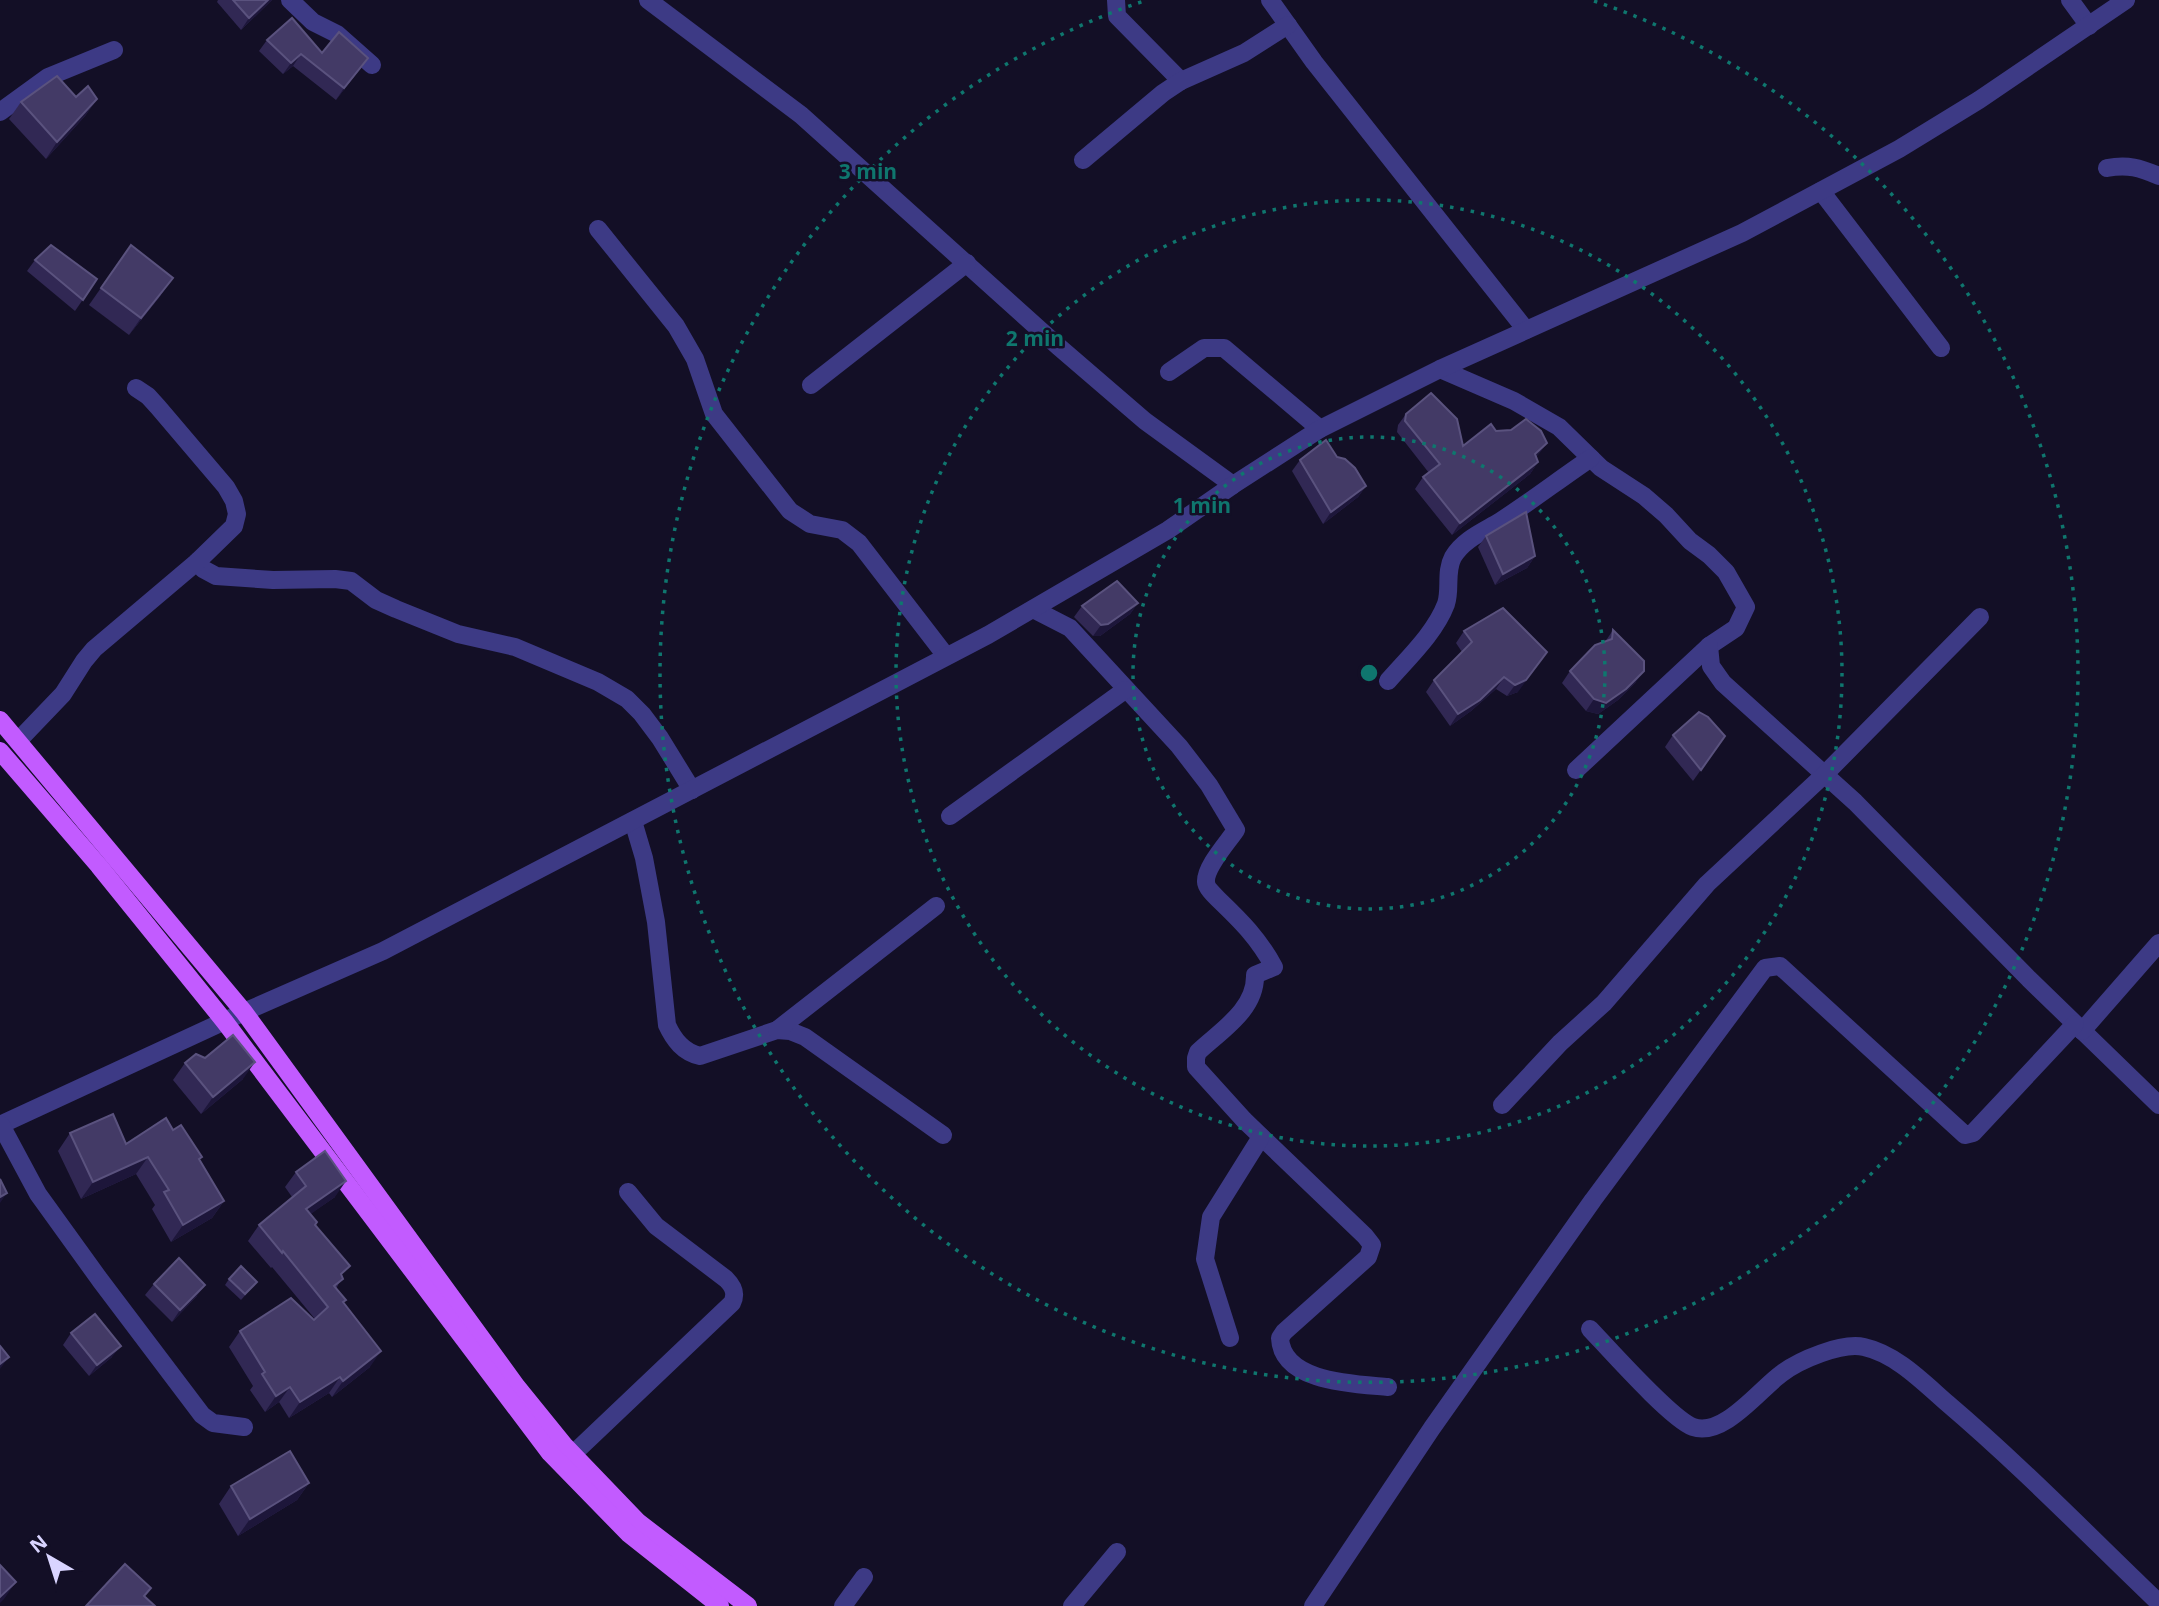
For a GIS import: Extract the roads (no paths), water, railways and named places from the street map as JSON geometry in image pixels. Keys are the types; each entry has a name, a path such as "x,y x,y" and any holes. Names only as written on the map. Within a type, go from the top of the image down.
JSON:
{"main road":[{"path":"0,720 244,1012 511,1392 550,1453 629,1534 720,1606"},
{"path":"0,751 99,866 225,1021 511,1392 638,1522 748,1606"}],"street":[{"path":"290,0 313,22 337,34 372,65"},
{"path":"648,0 801,115 1145,421 1233,485"},
{"path":"1116,0 1117,16 1181,81"},
{"path":"1270,0 1410,186 1526,330"},
{"path":"2070,0 2089,26"},
{"path":"244,1427 213,1423 202,1415 38,1194 0,1125 383,951 946,656 1168,530 1321,429 1440,369 1742,233 1899,149 2126,0"},
{"path":"1083,160 1181,81 1244,53 1288,25"},
{"path":"0,112 48,77 114,50"},
{"path":"2107,168 2136,166 2159,176"},
{"path":"1821,191 1941,348"},
{"path":"598,229 676,326 695,359 714,414 790,511 810,524 842,530 851,535 946,656"},
{"path":"811,385 967,263"},
{"path":"1170,372 1204,348 1224,348 1321,429"},
{"path":"1440,369 1525,407 1559,428 1601,468 1644,496 1690,541 1709,555 1737,587 1746,607 1736,628 1709,646 1576,769"},
{"path":"18,741 63,694 94,649 198,561 234,526 237,514 234,501 226,487 148,396 136,388"},
{"path":"1388,681 1433,627 1446,604 1449,568 1459,549 1473,536 1498,522 1591,458"},
{"path":"198,561 203,569 216,576 351,581 376,600 396,609 458,634 515,647 598,682 621,694 642,714 692,790"},
{"path":"1033,609 1070,628 1194,766 1216,795 1236,830 1216,856 1206,885 1255,935 1274,967 1255,975 1248,1001 1240,1014 1198,1052 1195,1063 1202,1077 1372,1245 1368,1257 1284,1332 1280,1338 1284,1353 1302,1369 1327,1381 1388,1387"},
{"path":"1502,1105 1560,1042 1604,1003 1707,884 1825,774 1980,617"},
{"path":"1709,646 1711,666 1723,683 1855,802 2159,1105"},
{"path":"950,816 1125,690"},
{"path":"633,821 644,858 656,922 665,1014 673,1038 684,1049 700,1056 777,1030 936,906"},
{"path":"1313,1606 1432,1428 1544,1268 1765,968 1780,966 1965,1135 1973,1133 2079,1028 2159,943"},
{"path":"777,1030 790,1031 805,1037 943,1135"},
{"path":"1230,1338 1205,1259 1211,1217 1261,1137"},
{"path":"572,1455 732,1303 734,1298 734,1289 726,1279 656,1226 628,1192"},
{"path":"1590,1329 1675,1415 1693,1427 1703,1428 1728,1419 1753,1400 1779,1374 1797,1364 1850,1345 1884,1355 1911,1372 1981,1431 2159,1603"},
{"path":"1072,1606 1117,1552"},
{"path":"843,1606 864,1577"}]}
